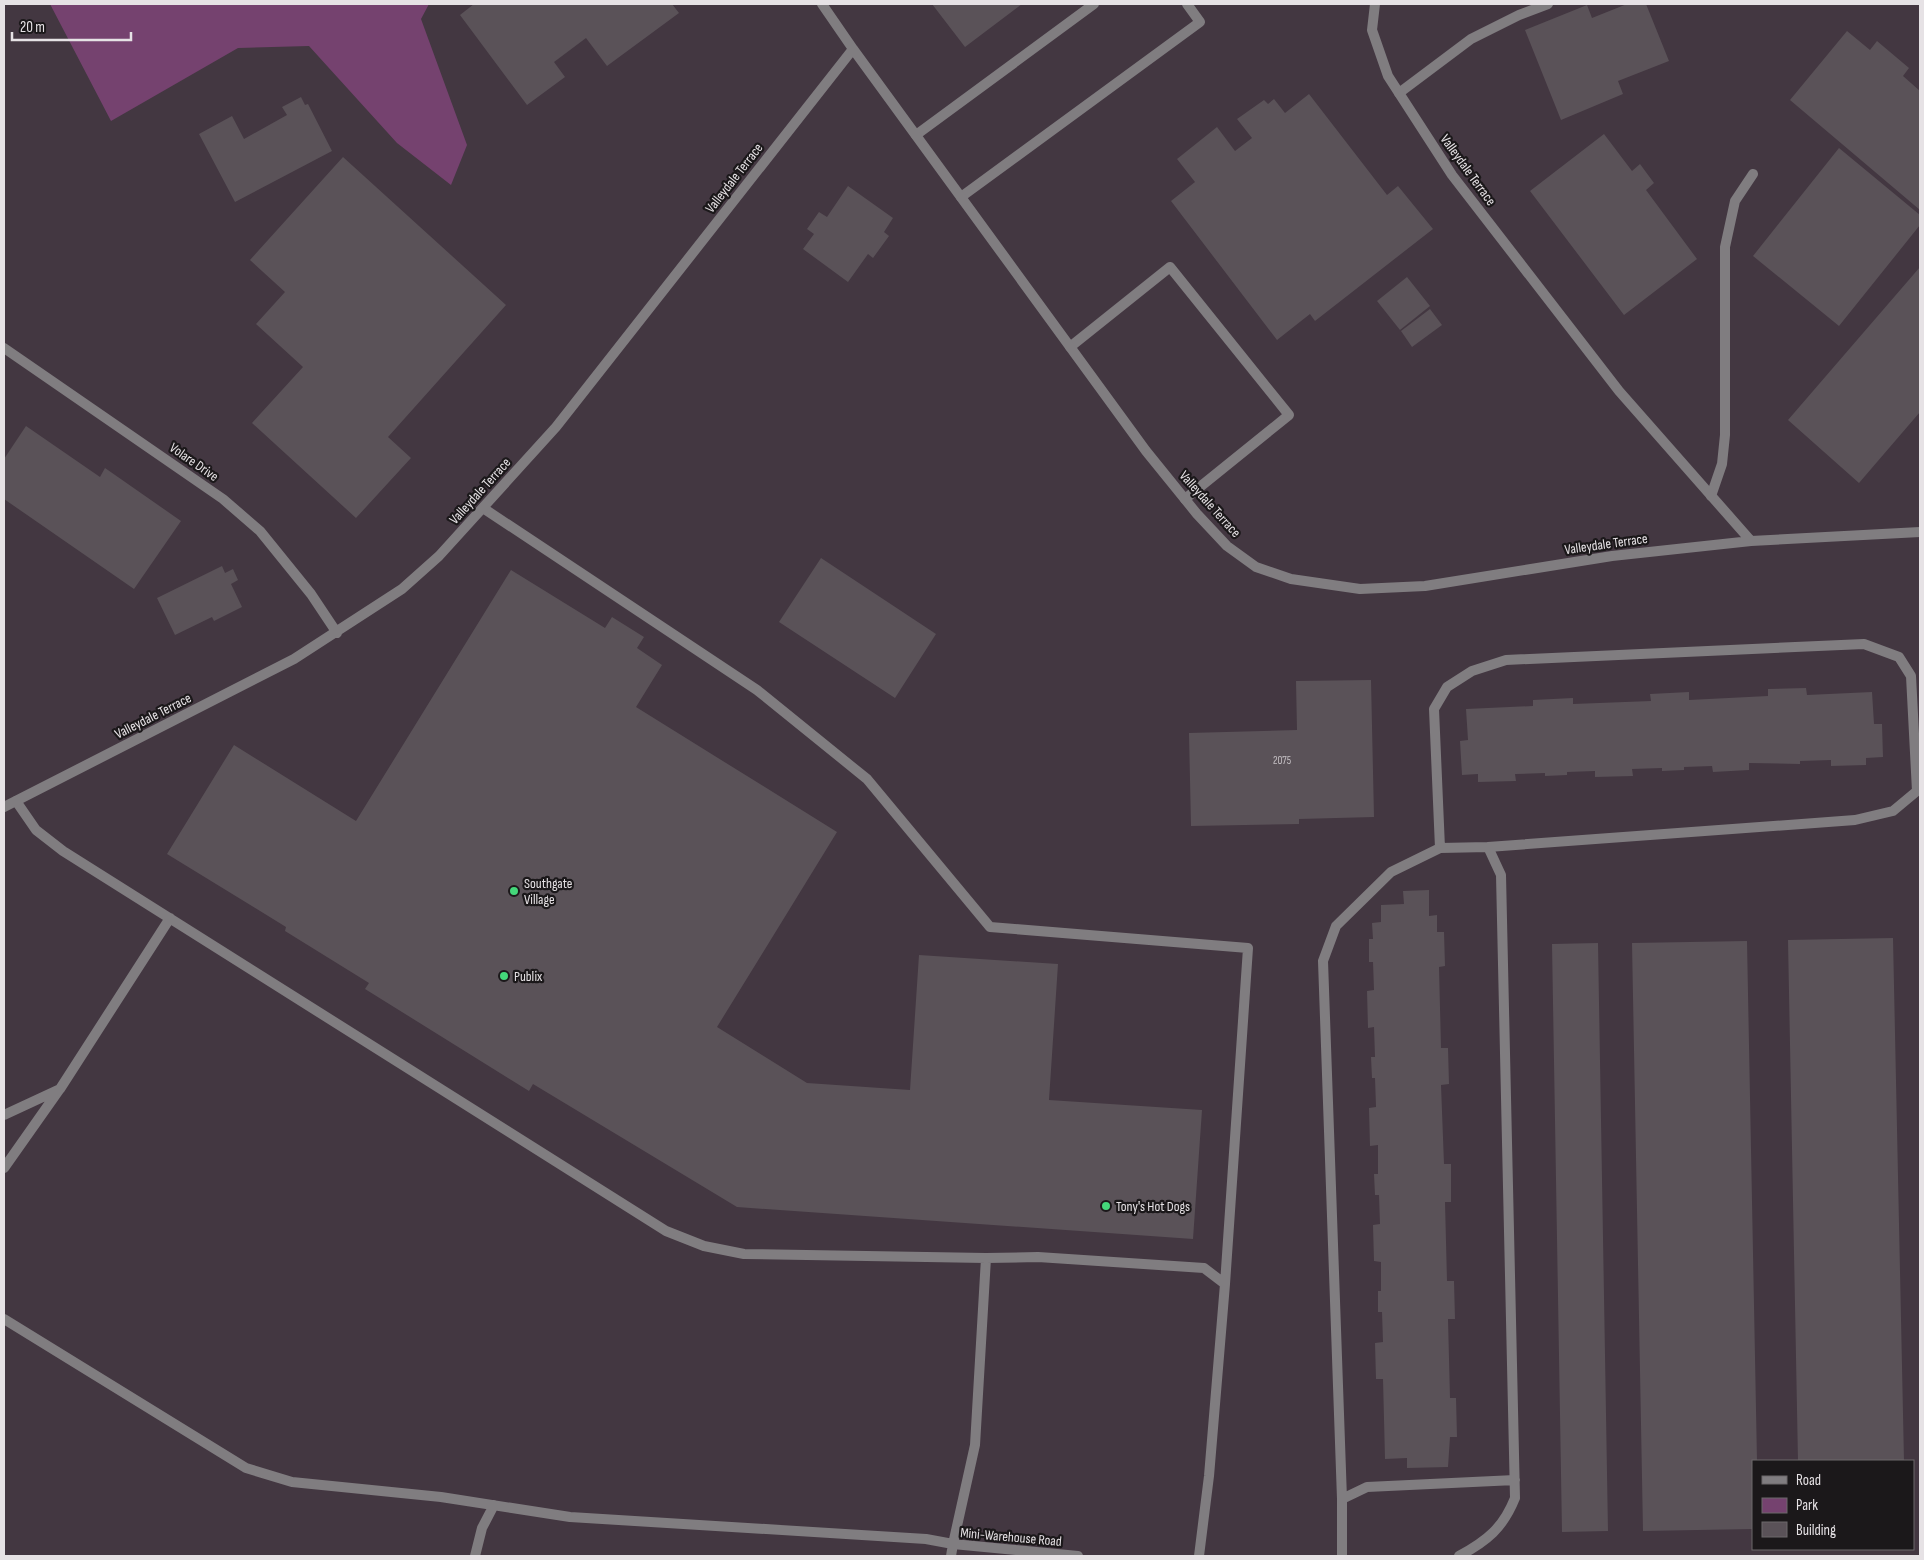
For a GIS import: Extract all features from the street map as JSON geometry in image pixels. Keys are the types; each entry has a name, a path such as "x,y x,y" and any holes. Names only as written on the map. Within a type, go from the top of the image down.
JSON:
{"street":[{"name":"Valleydale Terrace","path":"822,4 1146,451 1227,546 1256,567 1291,579 1360,588 1425,586 1612,556 1751,541 1920,532"},
{"path":"916,135 1094,4"},
{"path":"961,197 1200,22 1187,4"},
{"name":"Valleydale Terrace","path":"1375,4 1372,30 1388,76 1452,175 1613,384 1751,541"},
{"path":"1399,93 1471,39 1518,14 1548,4"},
{"name":"Valleydale Terrace","path":"4,807 294,660 402,590 439,556 556,427 853,49"},
{"path":"1711,496 1722,464 1725,434 1725,247 1736,201 1753,174"},
{"path":"1070,347 1170,267 1288,415 1185,499"},
{"name":"Volare Drive","path":"4,348 223,499 260,532 311,594 337,633"},
{"path":"483,508 757,690 866,778 990,927 1248,948 1225,1284 1209,1476 1199,1556"},
{"path":"1342,1556 1342,1499 1323,961 1336,926 1391,872 1440,848 1488,847 1855,820 1893,811 1917,791 1911,676 1899,657 1864,644 1506,660 1472,671 1447,686 1434,708 1440,848"},
{"path":"16,801 36,830 63,851 666,1231 704,1246 744,1254 986,1258 1038,1257 1204,1268 1225,1284"},
{"path":"1460,1556 1482,1544 1507,1518 1515,1498 1501,874 1488,847"},
{"path":"4,1168 60,1089 170,918"},
{"path":"4,1115 60,1089"},
{"path":"4,1319 246,1468 292,1482 441,1497 570,1518 926,1539 953,1544 975,1445 986,1258"},
{"path":"1342,1499 1367,1487 1515,1480"},
{"path":"474,1556 482,1528 494,1505"},
{"name":"Mini-Warehouse Road","path":"951,1556 953,1544 1078,1556"}],"shaded area":[{"path":"4,4 1920,4 1920,1556 4,1556"}],"green space":[{"path":"50,4 429,4 421,19 467,145 451,185 397,143 309,46 238,48 111,121"}],"building":[{"path":"474,4 672,4 679,13 607,66 586,38 554,62 565,77 527,105 460,15"},
{"path":"932,4 1022,4 965,47"},
{"path":"1627,4 1646,4 1669,61 1618,81 1623,94 1561,120 1525,30 1587,5 1592,18"},
{"path":"1847,31 1870,50 1877,41 1909,68 1903,76 1920,91 1920,210 1790,100"},
{"path":"1309,94 1387,195 1398,186 1433,229 1315,321 1310,314 1277,340 1171,201 1195,182 1177,159 1217,127 1235,151 1252,138 1237,119 1264,100 1268,104 1274,99 1285,113"},
{"path":"301,97 305,105 308,104 332,151 235,202 199,134 232,116 244,139 287,115 282,107"},
{"path":"1604,134 1632,171 1640,164 1654,183 1646,190 1697,259 1624,315 1530,191"},
{"path":"1839,148 1920,215 1920,225 1839,326 1753,256"},
{"path":"343,157 506,305 388,437 411,458 356,518 252,423 303,367 256,324 285,292 250,260"},
{"path":"848,186 893,218 884,232 889,236 873,258 868,254 848,282 803,249 814,234 807,229 819,212 827,217"},
{"path":"1920,267 1920,412 1859,483 1788,420"},
{"path":"1407,277 1430,306 1400,330 1377,301"},
{"path":"1430,309 1442,325 1412,347 1401,331"},
{"path":"26,426 100,477 105,468 181,521 134,589 4,499 4,459"},
{"path":"821,558 936,634 895,698 779,622"},
{"path":"222,566 225,573 233,569 238,580 231,584 242,607 214,621 212,617 175,635 157,598"},
{"name":"Southgate Village","path":"511,570 605,628 612,617 644,637 637,648 662,665 636,707 837,832 717,1027 807,1083 910,1090 919,955 1058,964 1049,1100 1202,1110 1193,1239 737,1207 533,1084 529,1091 365,989 369,983 285,931 286,927 167,854 234,745 356,821"},
{"path":"1371,680 1374,817 1299,819 1299,824 1191,826 1189,733 1297,730 1296,681"},
{"path":"1806,688 1807,695 1872,692 1874,724 1882,724 1883,757 1866,758 1866,765 1831,766 1831,760 1800,761 1800,764 1749,763 1749,770 1713,772 1712,766 1684,767 1684,770 1662,771 1662,768 1632,769 1633,776 1595,777 1595,771 1567,772 1567,775 1545,776 1545,773 1515,774 1516,781 1478,782 1478,774 1462,775 1460,741 1468,740 1466,709 1533,706 1533,700 1573,698 1573,704 1651,701 1650,694 1689,692 1689,700 1768,696 1768,689"},
{"path":"1429,890 1429,916 1437,915 1437,932 1444,932 1445,966 1439,967 1441,1048 1448,1048 1449,1084 1441,1085 1444,1164 1451,1164 1451,1202 1445,1202 1447,1281 1454,1281 1455,1319 1448,1319 1450,1398 1456,1398 1457,1437 1450,1437 1448,1467 1407,1468 1407,1458 1385,1459 1383,1379 1376,1379 1375,1343 1383,1342 1382,1312 1378,1312 1378,1291 1381,1291 1381,1262 1374,1261 1373,1225 1380,1224 1379,1195 1375,1195 1374,1174 1378,1174 1378,1145 1370,1146 1369,1108 1376,1107 1375,1078 1372,1078 1371,1057 1375,1057 1374,1027 1368,1028 1367,991 1374,990 1373,962 1369,962 1369,939 1373,939 1372,923 1381,922 1381,905 1404,904 1403,891"},
{"path":"1893,938 1904,1460 1798,1460 1788,940"},
{"path":"1747,941 1757,1460 1752,1460 1752,1529 1643,1531 1632,943"},
{"path":"1598,943 1608,1531 1562,1532 1552,944"}],"place":[{"name":"Southgate Village","path":"514,891"},
{"name":"Publix","path":"504,976"},
{"name":"Tony's Hot Dogs","path":"1106,1206"}]}
